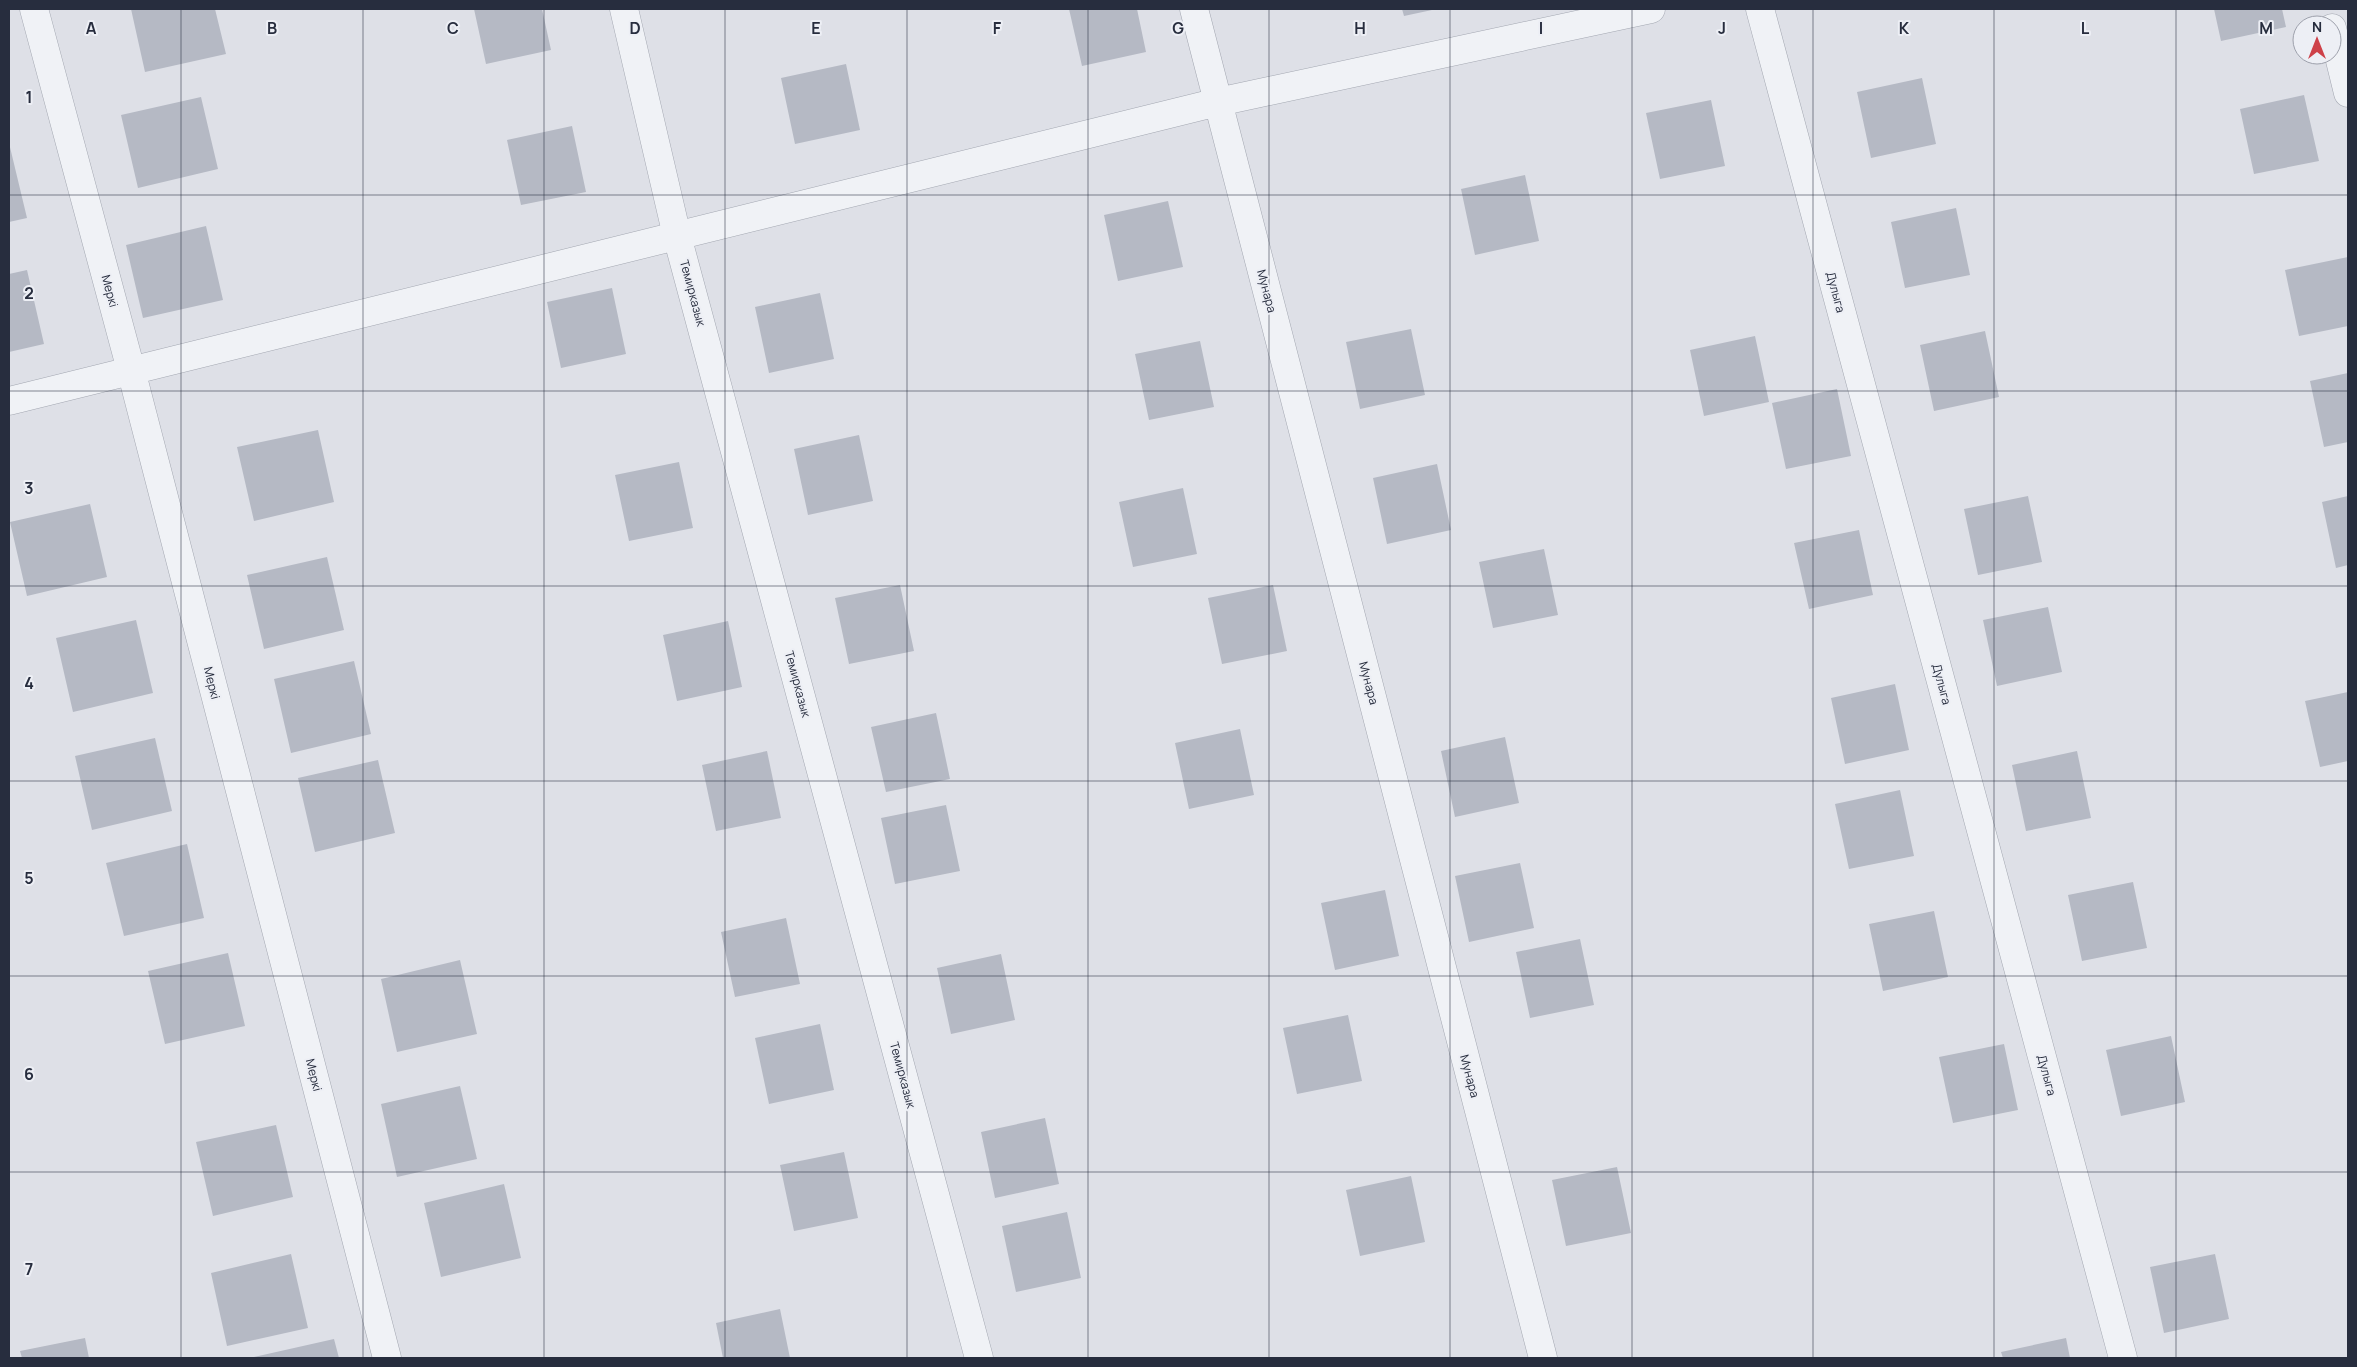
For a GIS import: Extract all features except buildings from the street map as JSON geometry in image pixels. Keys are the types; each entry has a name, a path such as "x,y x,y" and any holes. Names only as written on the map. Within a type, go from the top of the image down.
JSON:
{"street":[{"name":"Меркі","path":"34,9 131,370 387,1358"},
{"name":"Темирказык","path":"624,9 677,236 979,1358"},
{"name":"Мунара","path":"1194,9 1543,1358"},
{"path":"9,401 1218,102 1651,9"},
{"name":"Дулыга","path":"1760,9 2123,1358"},
{"path":"2341,65 2348,92"}]}
